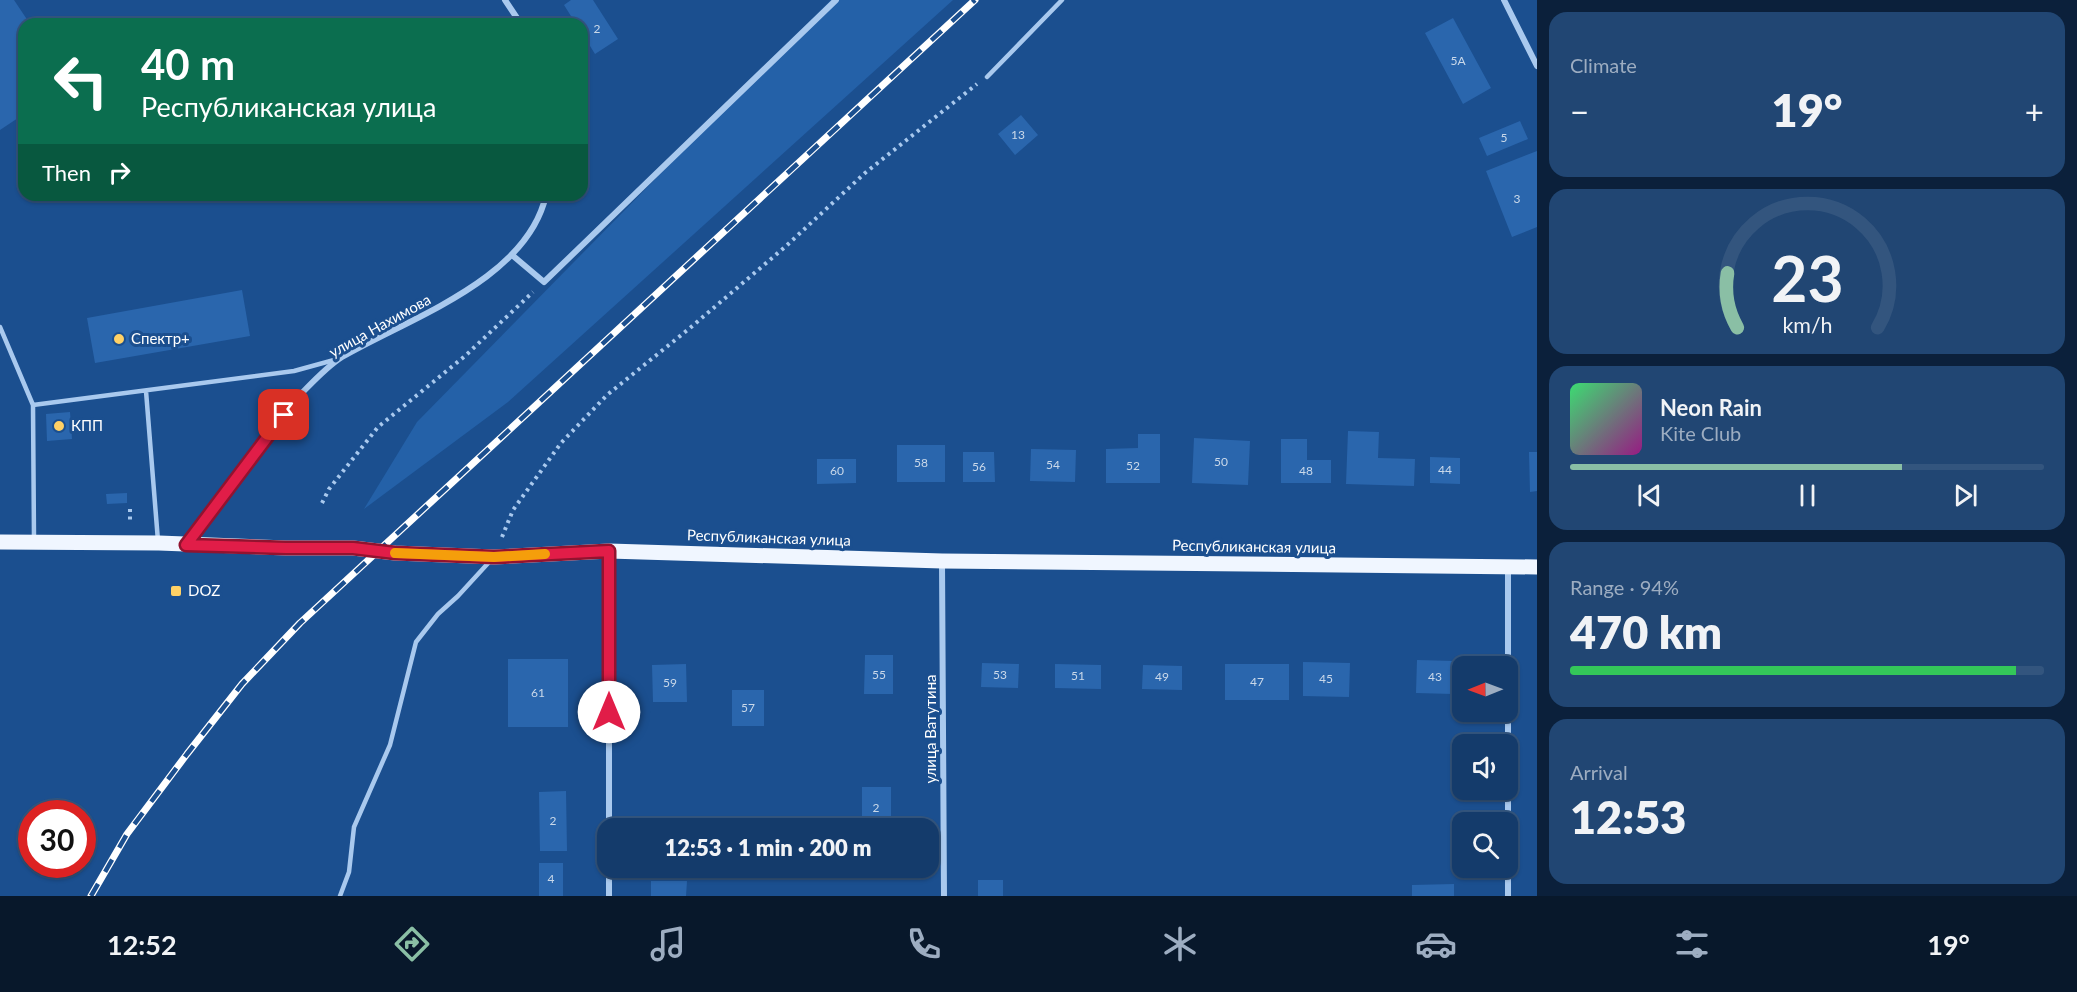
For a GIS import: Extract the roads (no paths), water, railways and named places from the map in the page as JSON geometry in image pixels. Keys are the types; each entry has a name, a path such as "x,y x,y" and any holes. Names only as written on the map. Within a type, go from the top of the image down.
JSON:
{"main road":[{"name":"Республиканская улица","path":"0,542 353,548 395,553 494,557 609,551 942,561 1537,567"}],"street":[{"path":"505,0 517,18"},
{"path":"512,255 544,282 836,0"},
{"path":"1504,0 1537,66"},
{"name":"улица Нахимова","path":"186,545 298,397 340,358 447,303 512,255 530,233 545,201"},
{"path":"609,551 609,818"},
{"name":"улица Ватутина","path":"942,561 944,896"},
{"path":"1508,567 1508,896"},
{"path":"609,878 609,896"}],"lane":[{"path":"987,76 1062,0"},
{"path":"0,327 33,405 34,543"},
{"path":"33,405 294,371 316,367 340,358"},
{"path":"146,391 159,543"},
{"path":"340,896 349,872 354,827 390,745 416,642 438,614 494,557"}],"railway":[{"path":"91,896 127,834 187,754 242,684 300,623 975,0"}],"place":[{"name":"Спектр+","path":"119,339"},
{"name":"КПП","path":"59,426"},
{"name":"DOZ","path":"176,591"}]}
